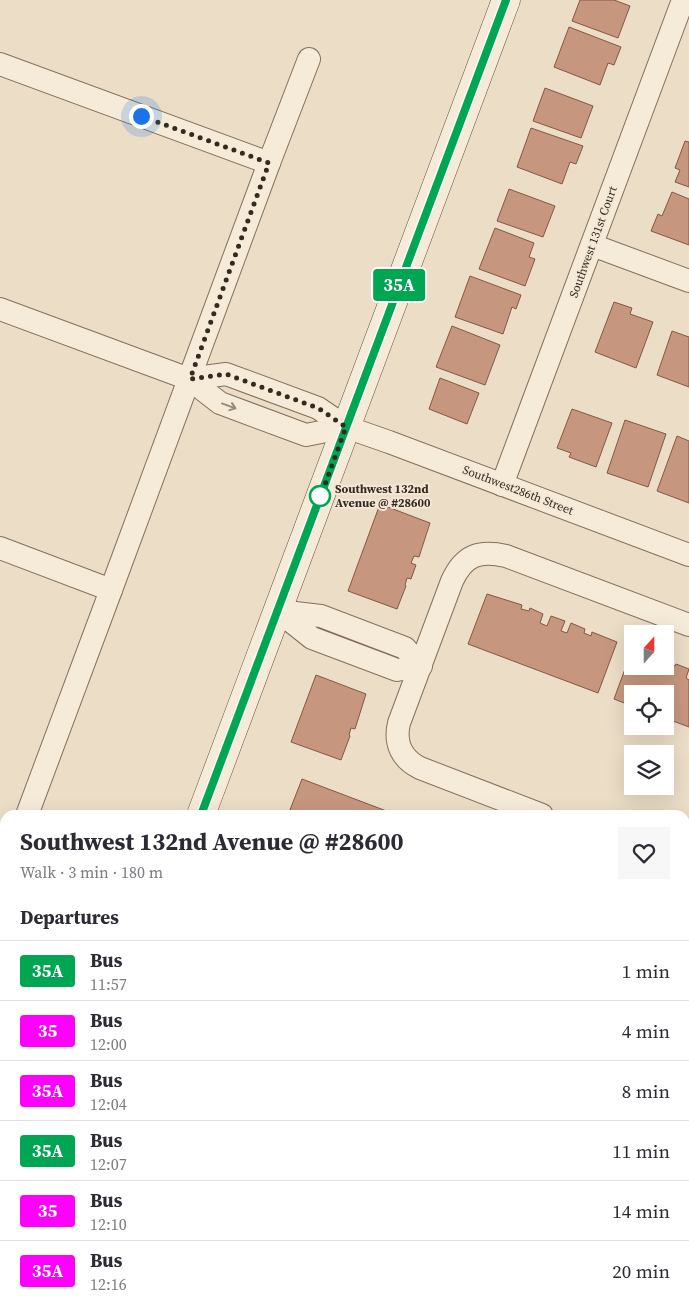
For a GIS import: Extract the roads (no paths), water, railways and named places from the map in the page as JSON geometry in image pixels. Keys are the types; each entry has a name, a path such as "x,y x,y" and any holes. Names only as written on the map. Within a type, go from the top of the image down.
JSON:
{"street":[{"path":"203,810 506,0"},
{"name":"Southwest 131st Court","path":"502,485 683,0"},
{"path":"29,810 309,59"},
{"path":"0,64 269,163"},
{"path":"592,245 689,281"},
{"path":"0,309 190,379 220,403 306,435 346,427"},
{"name":"Southwest286th Street","path":"190,379 226,374 318,408 346,427 689,555"},
{"path":"0,548 112,590"},
{"path":"529,810 430,773 414,765 405,757 398,744 398,730 421,666 456,573 466,560 472,556 484,554 506,556 689,626"},
{"path":"278,610 312,638 397,670 421,666"}],"place":[{"name":"Southwest 132nd Avenue @ #28600","path":"320,496"}]}
